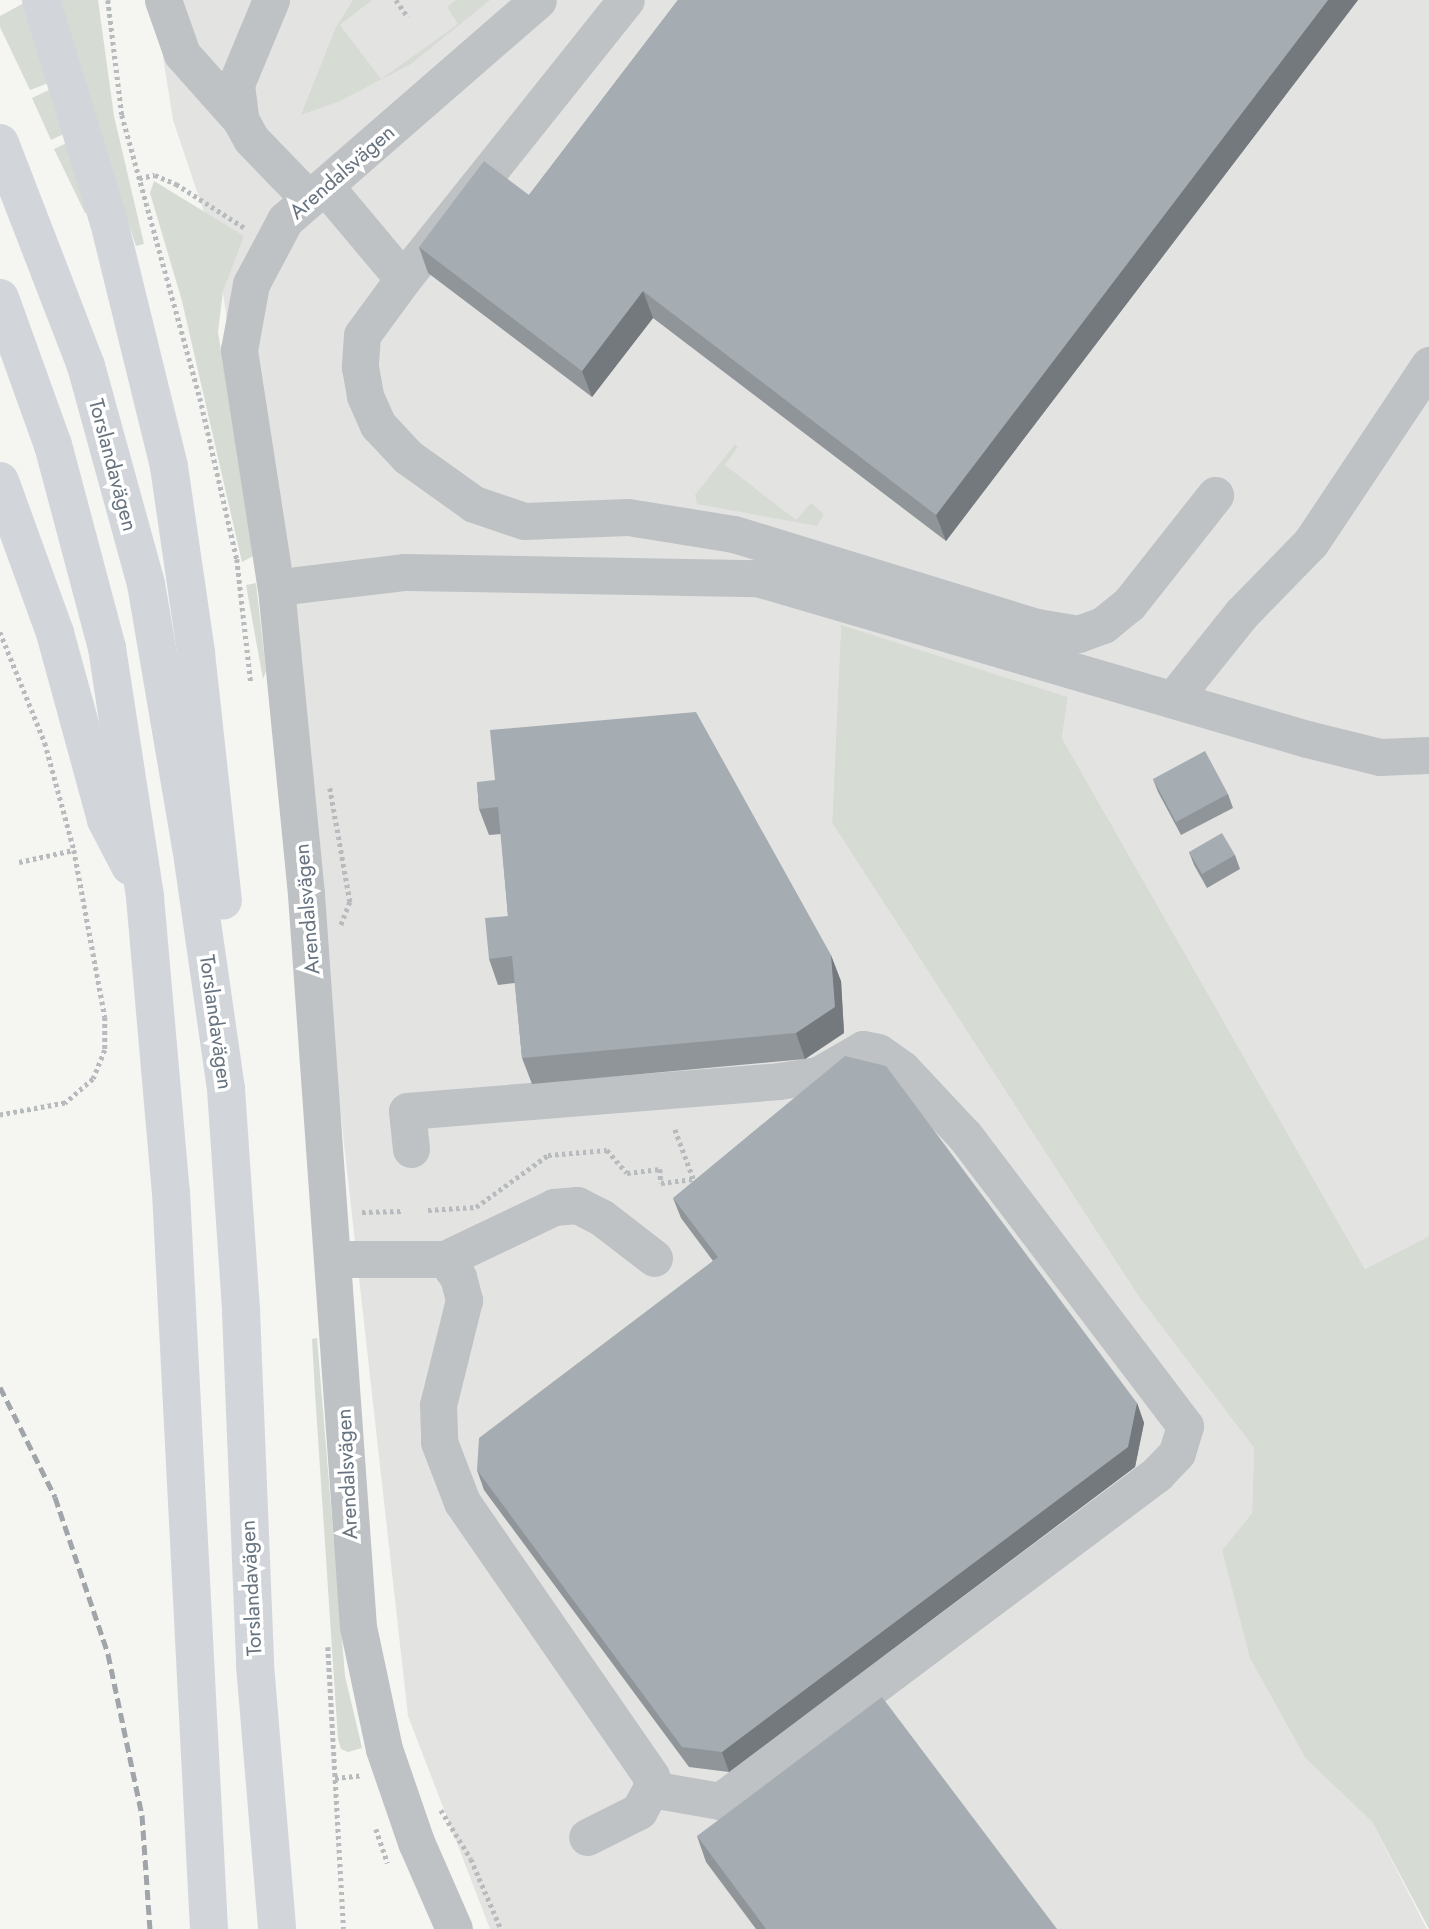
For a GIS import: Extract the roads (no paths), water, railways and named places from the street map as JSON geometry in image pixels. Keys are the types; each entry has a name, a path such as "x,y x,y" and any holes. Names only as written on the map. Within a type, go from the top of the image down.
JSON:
{"main road":[{"path":"41,0 109,222 169,467 216,818 234,1032 226,1089"},
{"name":"Torslandavägen","path":"0,142 86,366 146,584 193,859 226,1089 255,1665 277,1929"},
{"path":"0,298 52,445 107,648 145,897 171,1192 209,1929"},
{"path":"0,481 54,633 106,820 145,897"}],"street":[{"path":"163,0 182,54 240,119 251,139 317,192 404,279"},
{"path":"240,119 236,84 271,0"},
{"name":"Arendalsvägen","path":"454,1929 416,1842 370,1697 351,1548 334,1259 306,894 277,596 239,350 251,284 285,220 538,0"},
{"path":"626,0 362,335 363,386 378,425 444,487 474,504 524,521 628,517 689,524 734,534 1037,628 1078,634 1103,625 1129,604 1215,495"},
{"path":"1173,699 1242,613 1311,542 1429,365"},
{"path":"296,585 405,572 757,578 1380,757 1429,755"},
{"path":"411,1149 407,1111 779,1081 818,1075 863,1049 878,1052 902,1069 965,1136 1185,1426 1177,1453 1157,1474 720,1801 651,1789"},
{"path":"334,1259 445,1259 554,1207 577,1205 601,1217 654,1258"},
{"path":"445,1259 458,1277 464,1300 438,1405 439,1443 458,1492 488,1546 632,1745 651,1776 651,1789 639,1811 587,1837"}],"railway":[{"path":"0,1387 55,1497 108,1654 142,1815 150,1929"}]}
